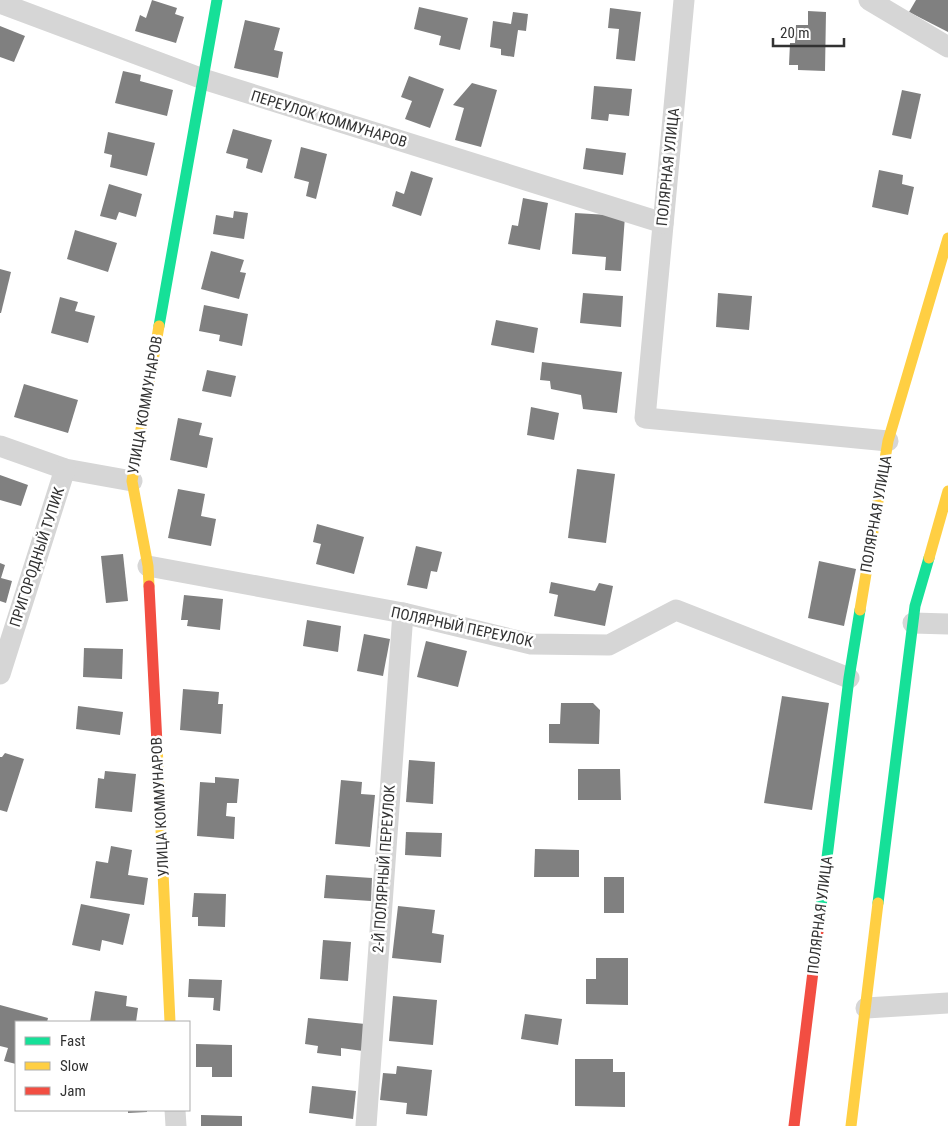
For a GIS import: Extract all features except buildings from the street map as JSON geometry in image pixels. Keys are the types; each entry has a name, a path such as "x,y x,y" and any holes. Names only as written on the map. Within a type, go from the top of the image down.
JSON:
{"street":[{"name":"УЛИЦА КОММУНАРОВ","path":"170,1021 148,566 132,481 217,0"},
{"name":"ПОЛЯРНАЯ УЛИЦА","path":"684,0 645,418 888,441 849,678 794,1126"},
{"path":"870,0 948,48"},
{"name":"ПЕРЕУЛОК КОММУНАРОВ","path":"0,3 203,79 662,223"},
{"path":"888,441 948,238"},
{"path":"0,446 65,469 132,481"},
{"name":"ПРИГОРОДНЫЙ ТУПИК","path":"0,674 65,469"},
{"path":"850,1126 915,606 948,491"},
{"name":"ПОЛЯРНЫЙ ПЕРЕУЛОК","path":"148,566 403,613 531,644 609,645 676,610 849,678"},
{"name":"2-Й ПОЛЯРНЫЙ ПЕРЕУЛОК","path":"366,1126 403,613"},
{"path":"913,623 948,624"},
{"path":"866,1008 948,1003"},
{"path":"175,1111 176,1126"}],"traffic: fast":[{"path":"159,326 217,0"},
{"path":"878,903 915,606 929,558"},
{"path":"818,931 849,678 860,610"}],"traffic: slow":[{"path":"860,610 888,441 948,238"},
{"path":"149,586 148,566 132,481 159,326"},
{"path":"929,558 948,491"},
{"path":"157,744 170,1021"},
{"path":"851,1126 878,903"}],"traffic: jam":[{"path":"149,586 157,744"},
{"path":"794,1126 818,931"}]}
